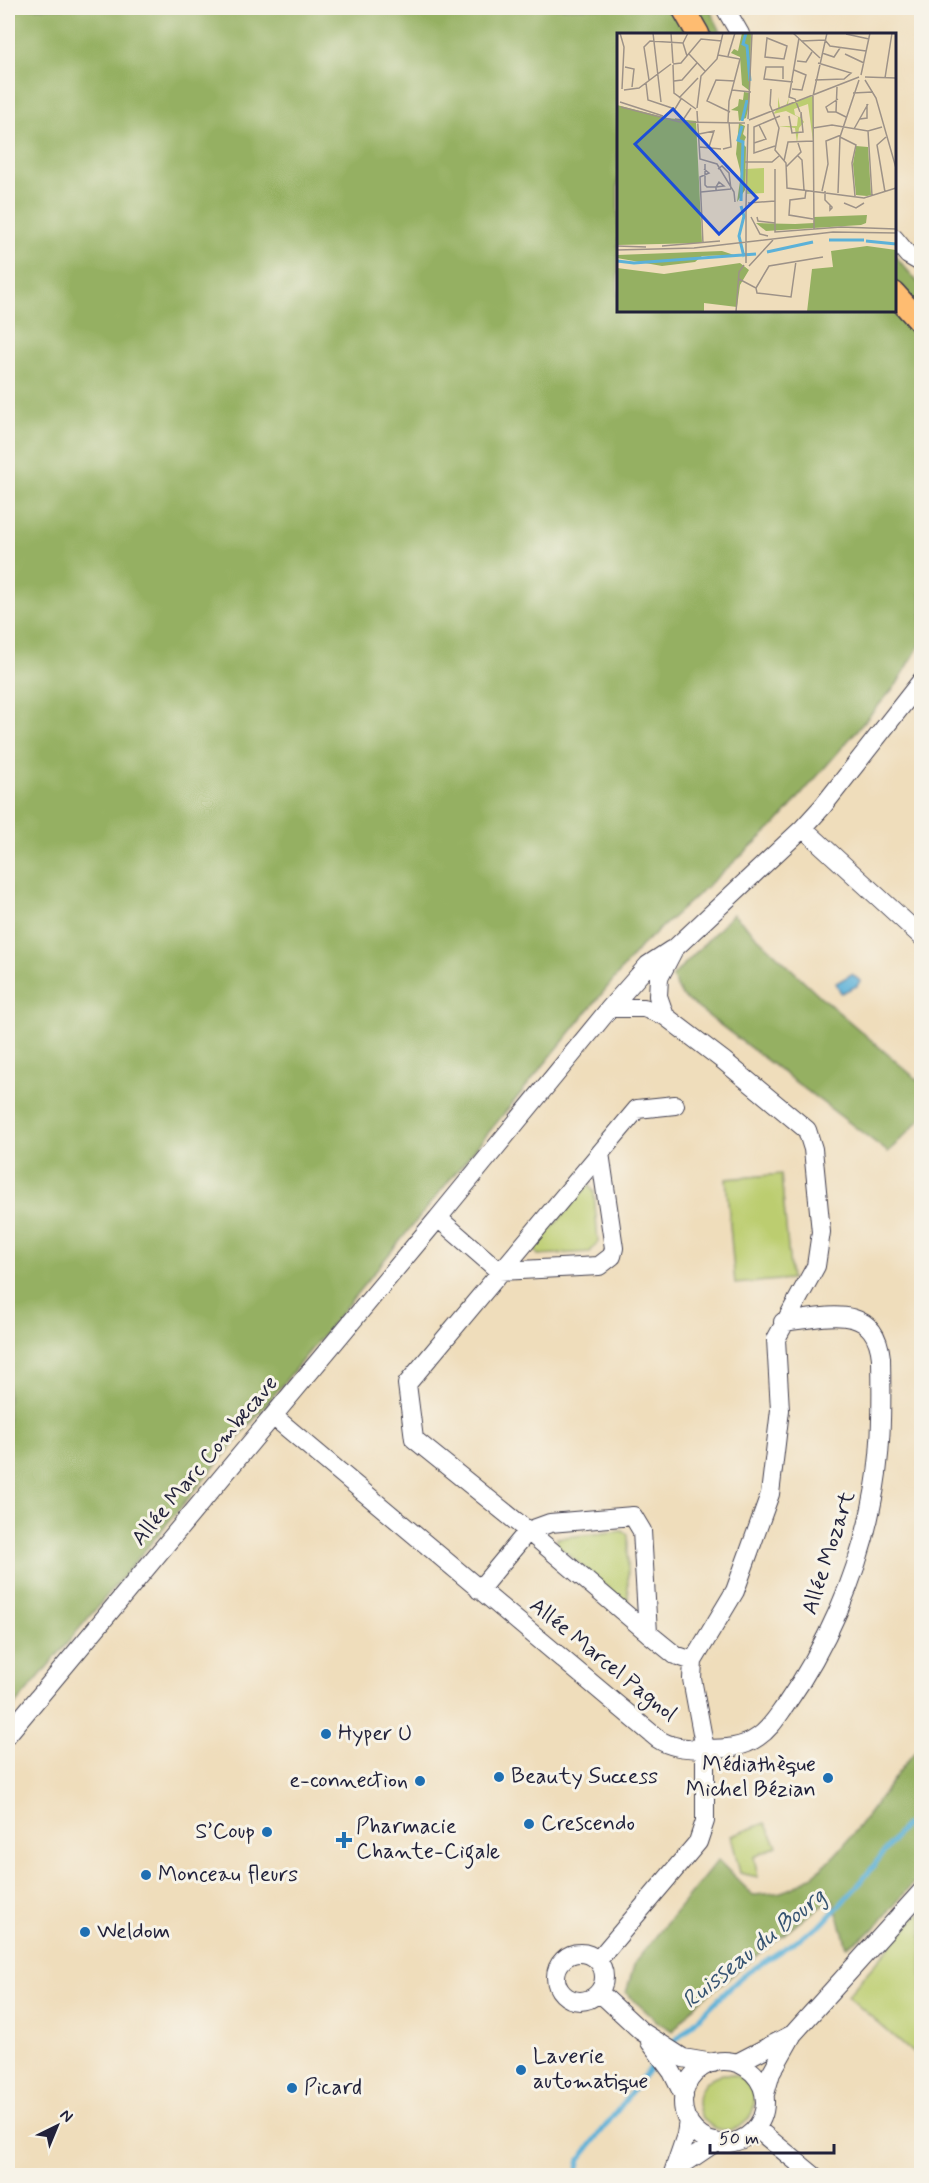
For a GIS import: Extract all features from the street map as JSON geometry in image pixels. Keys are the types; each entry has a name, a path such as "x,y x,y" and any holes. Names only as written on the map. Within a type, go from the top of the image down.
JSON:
{"main road":[{"path":"683,8 697,33"},
{"path":"896,295 921,324"}],"street":[{"path":"724,8 739,33"},
{"path":"896,240 908,255 921,263"},
{"name":"Allée Marc Combecave","path":"8,1734 610,1008 648,965 674,949 803,828 921,680"},
{"path":"803,828 921,936"},
{"name":"Allée Marc Combecave","path":"665,1016 660,1003 658,987 662,970 674,949"},
{"path":"598,1960 698,1842 705,1821 705,1749 692,1679 693,1660 735,1591 770,1494 780,1410 779,1330 819,1258 821,1232 812,1140 807,1130 788,1112 665,1016 644,1008 610,1008"},
{"path":"675,1105 637,1108 407,1384 414,1439 528,1531 648,1633 675,1654 693,1660"},
{"path":"438,1218 499,1271 599,1266 612,1256 614,1248 600,1153"},
{"name":"Allée Mozart","path":"705,1749 740,1746 760,1736 793,1694 816,1657 843,1600 872,1508 882,1400 881,1358 877,1337 867,1325 852,1317 779,1330"},
{"name":"Allée Marcel Pagnol","path":"273,1416 658,1739 674,1746 705,1749"},
{"path":"479,1590 528,1531 550,1523 633,1516 642,1532 648,1633"},
{"path":"674,2172 716,2142 738,2140 756,2128 764,2112 765,2094 771,2073 793,2034 921,1891"},
{"path":"575,1953 591,1955 598,1960 604,1980 599,1992 586,2000 572,2000 560,1991 555,1976 560,1961 575,1953"},
{"path":"599,1992 678,2065 688,2120 674,2172"},
{"path":"678,2065 737,2063 793,2034"},
{"path":"684,2096 693,2075 713,2063"},
{"path":"737,2063 753,2073 765,2094"},
{"path":"688,2120 695,2130 716,2142"},
{"path":"756,2128 814,2175"}],"green space":[{"path":"8,8 709,8 722,33 617,33 617,312 896,312 896,257 921,286 921,643 897,684 775,825 641,946 251,1423 8,1714"},
{"path":"733,914 820,996 921,1083 921,1119 888,1152 682,996 672,977"},
{"path":"781,1174 791,1279 735,1284 726,1179"},
{"path":"589,1184 594,1192 598,1242 590,1252 538,1255 534,1249"},
{"path":"622,1531 628,1534 628,1605 557,1545 557,1538"},
{"path":"921,1745 921,1874 873,1930 847,1947 833,1899 806,1917 697,2003 673,2031 659,2023 626,1993 635,1962 718,1860 753,1895 781,1892 802,1883 822,1868 840,1849"},
{"path":"765,1823 777,1846 754,1857 758,1877 740,1873 731,1836"},
{"path":"919,1913 922,1916 921,2060 847,1996"},
{"path":"726,2074 737,2076 746,2082 752,2091 754,2102 752,2113 746,2122 737,2128 726,2130 715,2128 706,2122 700,2113 698,2102 700,2091 706,2082 715,2076"}],"water":[{"path":"852,974 860,981 857,986 841,993 836,983"}],"waterway":[{"name":"Ruisseau du Bourg","path":"669,2047 741,1977 823,1923 861,1882 904,1826 922,1816"},
{"name":"Ruisseau du Bourg","path":"576,2176 580,2159 658,2058"}],"place":[{"name":"Hyper U","path":"326,1734"},
{"name":"Beauty Success","path":"499,1777"},
{"name":"Médiathèque Michel Bézian","path":"828,1778"},
{"name":"e-connection","path":"420,1781"},
{"name":"Crescendo","path":"529,1824"},
{"name":"S’Coup","path":"267,1832"},
{"name":"Pharmacie Chante-Cigale","path":"344,1840"},
{"name":"Monceau fleurs","path":"146,1875"},
{"name":"Weldom","path":"85,1932"},
{"name":"Laverie automatique","path":"521,2070"},
{"name":"Picard","path":"292,2088"}]}
